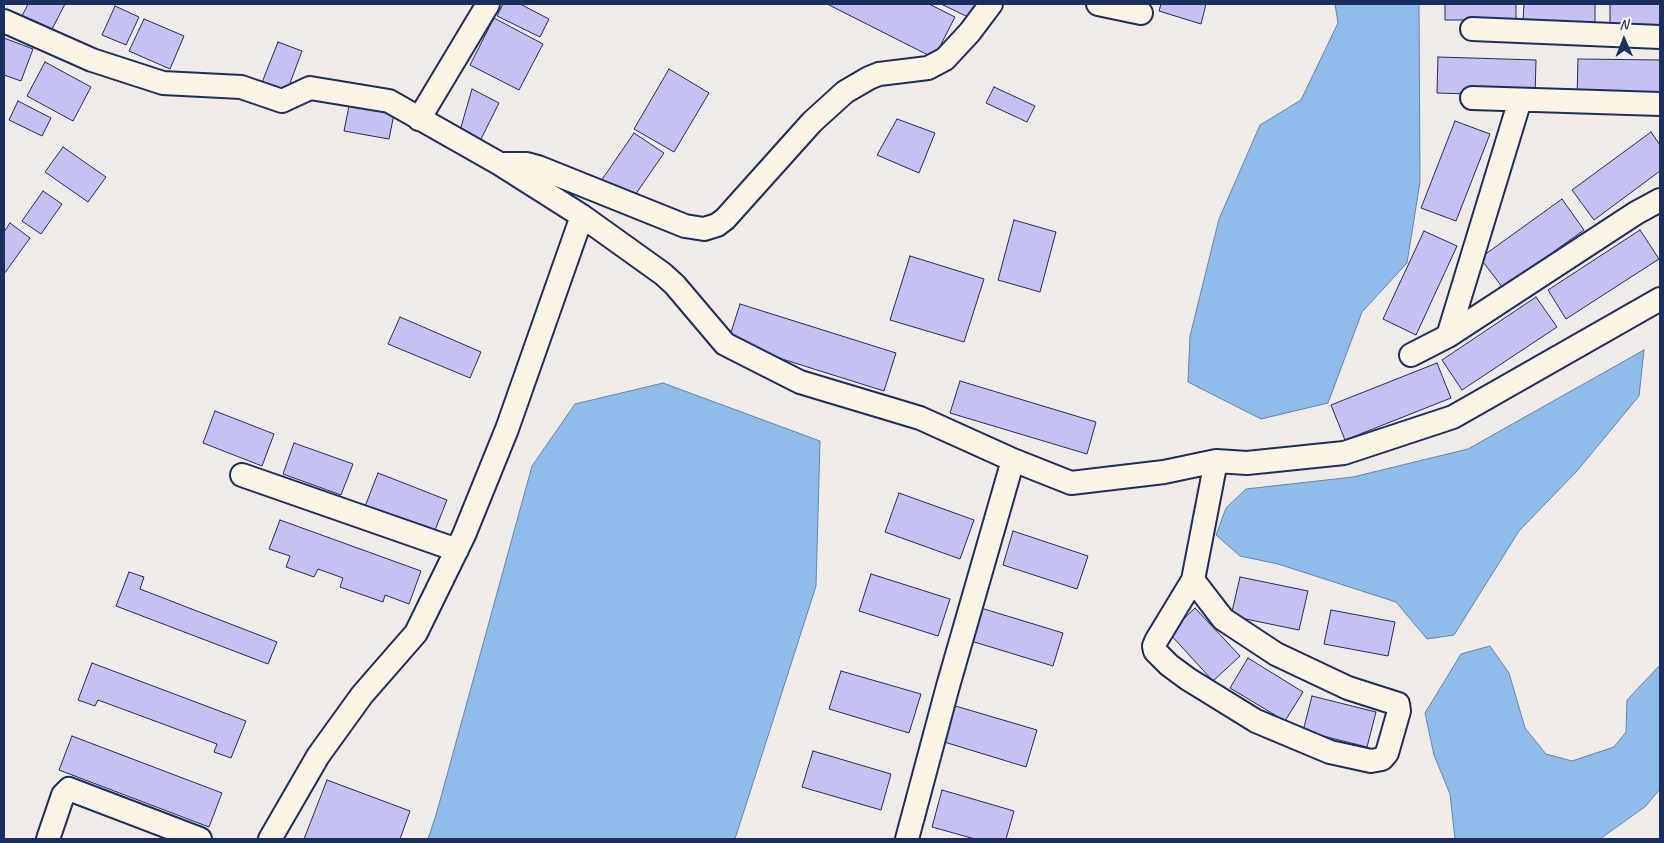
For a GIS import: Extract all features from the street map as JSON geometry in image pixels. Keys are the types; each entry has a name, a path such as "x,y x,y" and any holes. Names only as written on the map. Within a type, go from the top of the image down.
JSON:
{"street":[{"path":"419,118 488,4"},
{"path":"500,164 527,164 538,167 685,226 704,229 717,225 725,219 812,122 845,92 879,74 928,68 945,59 970,32 991,4"},
{"path":"1098,4 1141,13"},
{"path":"4,22 92,60 163,83 242,87 282,101 310,88 390,101 500,164 582,216 663,274 725,344 800,382 920,418 1013,460 1071,483 1164,472 1216,461 1247,464 1344,453 1453,417 1660,299"},
{"path":"1472,29 1660,37"},
{"path":"1472,98 1660,104"},
{"path":"1448,336 1520,100"},
{"path":"1410,355 1448,336 1636,213 1660,200"},
{"path":"270,839 318,756 362,695 416,633 457,550 507,429 582,216"},
{"path":"907,839 948,686 1013,460"},
{"path":"1193,580 1223,619 1276,654 1348,688 1398,704 1400,711 1387,753 1382,759 1371,761 1330,752 1256,722 1188,679 1169,665 1156,651 1154,646 1156,640 1193,580 1216,461"},
{"path":"242,475 457,550"},
{"path":"48,839 63,795 70,790 200,839"}],"water":[{"path":"1335,4 1419,4 1420,182 1407,263 1362,312 1328,403 1261,419 1188,382 1190,336 1219,219 1260,125 1301,100 1338,23"},
{"path":"1644,350 1639,396 1577,471 1519,531 1454,635 1427,639 1396,602 1278,564 1240,556 1216,535 1226,508 1246,489 1353,477 1468,449"},
{"path":"663,383 820,441 816,586 735,839 428,839 532,466 575,404"},
{"path":"1490,646 1509,673 1525,728 1546,754 1572,761 1614,747 1626,732 1627,700 1660,665 1660,789 1646,806 1600,839 1455,839 1450,794 1434,755 1425,713 1461,654"}],"building":[{"path":"28,4 65,4 50,33 21,18"},
{"path":"503,4 520,4 549,19 540,37 497,16"},
{"path":"827,4 929,4 955,17 934,58"},
{"path":"941,4 975,4 968,17"},
{"path":"1161,4 1206,4 1201,24 1159,11"},
{"path":"1445,4 1516,4 1516,20 1445,20"},
{"path":"1524,4 1595,4 1595,22 1523,21"},
{"path":"1610,4 1660,4 1660,26 1610,25"},
{"path":"115,6 139,17 126,45 102,35"},
{"path":"494,18 543,44 519,90 470,65"},
{"path":"144,19 184,36 170,69 129,51"},
{"path":"4,38 33,49 21,81 4,75"},
{"path":"278,42 302,51 286,94 261,85"},
{"path":"1438,57 1536,60 1535,96 1437,93"},
{"path":"1578,59 1660,60 1660,100 1577,98"},
{"path":"45,62 91,87 73,121 27,96"},
{"path":"669,69 709,93 674,152 634,129"},
{"path":"994,87 1035,106 1027,122 986,103"},
{"path":"472,89 499,103 479,143 459,134"},
{"path":"18,101 51,118 42,136 9,120"},
{"path":"349,106 394,114 389,139 344,131"},
{"path":"897,119 935,133 919,173 877,155"},
{"path":"1455,121 1490,134 1456,221 1421,208"},
{"path":"1651,132 1660,145 1660,171 1594,220 1572,190"},
{"path":"634,133 664,153 631,201 601,181"},
{"path":"63,147 106,177 88,202 45,172"},
{"path":"43,191 62,204 41,234 22,221"},
{"path":"1562,199 1584,230 1503,288 1480,258"},
{"path":"1014,220 1056,232 1040,292 998,280"},
{"path":"10,223 30,238 4,274 4,232"},
{"path":"1640,230 1659,259 1566,319 1548,290"},
{"path":"1424,231 1457,246 1416,335 1383,319"},
{"path":"910,256 984,279 964,342 890,320"},
{"path":"1536,297 1557,327 1462,390 1442,360"},
{"path":"740,304 896,353 884,391 728,342"},
{"path":"400,317 481,352 470,378 388,344"},
{"path":"1437,363 1451,398 1345,440 1331,405"},
{"path":"960,381 1096,422 1087,454 950,413"},
{"path":"215,411 274,434 262,466 203,443"},
{"path":"294,443 353,464 341,495 283,474"},
{"path":"378,473 447,500 433,535 364,509"},
{"path":"899,493 974,520 960,559 885,532"},
{"path":"280,520 421,571 409,604 385,595 383,602 340,587 343,578 318,569 314,577 286,567 290,556 269,549"},
{"path":"1013,531 1088,556 1077,589 1003,565"},
{"path":"129,572 144,577 140,589 277,642 268,664 116,606"},
{"path":"871,574 950,599 938,636 859,611"},
{"path":"1240,577 1308,591 1299,630 1231,616"},
{"path":"981,608 1063,633 1053,666 971,641"},
{"path":"1195,608 1240,656 1213,681 1169,633"},
{"path":"1331,610 1395,622 1388,656 1324,644"},
{"path":"1248,658 1303,692 1285,721 1230,688"},
{"path":"92,663 246,721 231,758 214,752 217,744 98,700 95,706 78,700"},
{"path":"841,671 921,694 909,733 829,709"},
{"path":"1312,696 1376,712 1367,747 1303,731"},
{"path":"952,705 1037,730 1026,767 941,741"},
{"path":"72,736 222,793 209,827 59,770"},
{"path":"813,751 891,774 881,810 802,787"},
{"path":"327,780 410,811 400,839 304,839"},
{"path":"942,790 1014,811 1006,839 975,839 932,827"}]}
